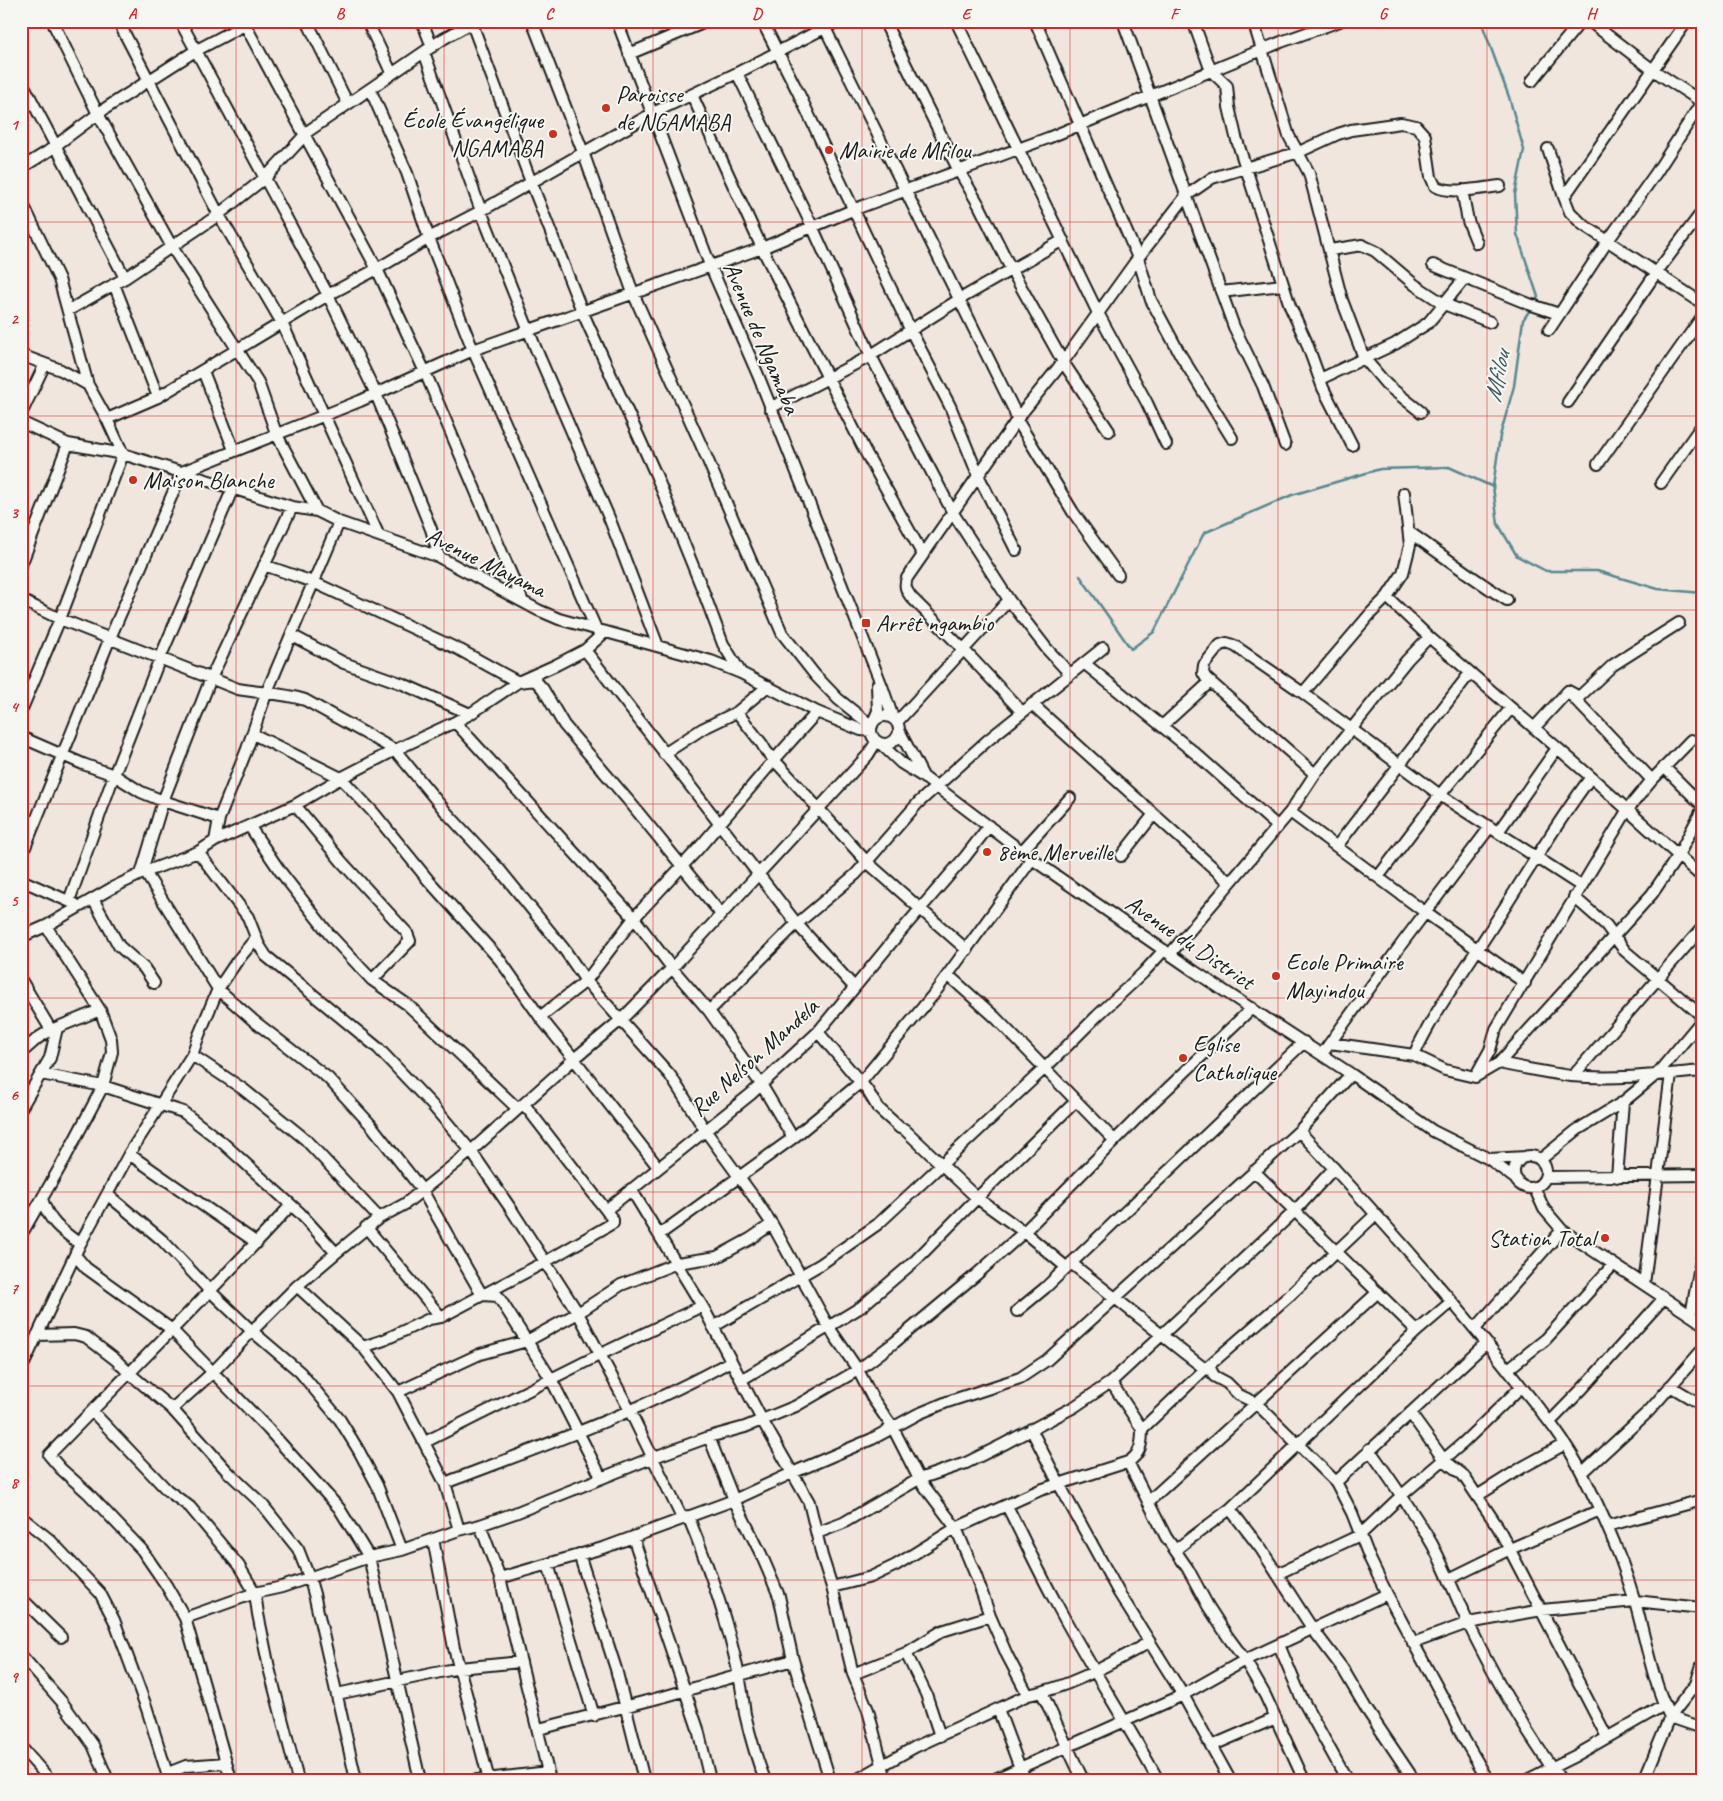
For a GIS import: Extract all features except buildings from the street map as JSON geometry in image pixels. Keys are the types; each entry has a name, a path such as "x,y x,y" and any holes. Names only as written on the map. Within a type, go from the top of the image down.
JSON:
{"street":[{"path":"52,21 98,114 172,247 258,382 276,433 318,511"},
{"path":"118,21 219,215 282,323 379,536"},
{"path":"180,21 266,177 328,295 376,394 431,529 439,557"},
{"path":"306,21 348,104"},
{"path":"368,21 392,74"},
{"path":"422,21 428,49 481,211 529,330 610,520 658,646"},
{"path":"532,21 583,152 633,293 782,633 815,675 838,699 872,727"},
{"name":"Avenue de Ngamaba","path":"617,21 710,265 758,375 897,724"},
{"path":"762,21 855,209 911,331 950,406 978,475 1016,550"},
{"path":"107,419 158,397 328,295 377,270 429,238 481,211 653,113 777,53 823,24 838,21"},
{"path":"884,21 959,171 979,204 1063,362 1109,431"},
{"path":"956,21 1098,313 1147,403 1166,444"},
{"path":"1035,21 1138,258 1151,300 1180,354 1232,438"},
{"path":"1123,21 1234,327 1263,386 1284,445"},
{"path":"1193,21 1211,71 1227,86 1229,107 1236,137 1283,285 1320,379 1352,445"},
{"path":"1253,21 1289,136 1309,173 1342,300 1364,358 1387,385 1421,412"},
{"path":"21,857 110,638 182,472 376,394 473,350 762,248 855,209 1017,149 1150,96 1263,50 1312,26 1340,21"},
{"path":"1532,81 1580,21"},
{"path":"1549,330 1702,102 1653,70 1601,24 1589,21"},
{"path":"1564,197 1687,21"},
{"path":"21,168 148,81 247,22 304,135 377,270 425,372 523,602"},
{"path":"69,310 124,278 219,215 266,177 304,135 428,49 473,22 531,182 582,311 656,475 723,644 741,673"},
{"path":"629,54 705,22"},
{"path":"823,24 960,299 1014,410 1017,420 1073,512 1118,575"},
{"path":"737,73 812,226 871,356 953,513 1009,600 1047,649 1070,674"},
{"path":"21,80 56,144 124,278"},
{"path":"21,937 46,926 93,898 143,873 198,852 215,841 295,805 341,778 455,722 518,682 585,650 601,632 473,350 429,238 407,173 370,89"},
{"path":"692,95 762,248 866,453 923,555"},
{"path":"1022,712 906,591 905,584 907,578 1017,420 1063,362 1138,258 1186,196 1212,178 1299,152 1338,134 1351,130 1401,123 1416,126 1425,136 1434,186 1444,190 1462,190 1500,186"},
{"path":"1548,149 1570,212 1582,224 1608,242 1702,303"},
{"path":"1462,190 1468,221 1477,242"},
{"path":"21,200 59,279 88,385 107,419 123,454 60,619 21,711"},
{"path":"1568,402 1656,273 1702,212"},
{"path":"770,408 871,356 960,299 1063,240"},
{"path":"1330,250 1362,245 1374,251 1415,285 1444,304 1490,322"},
{"path":"1433,265 1464,279 1559,314"},
{"path":"1320,379 1395,344 1428,323 1464,279"},
{"path":"114,284 158,397"},
{"path":"1221,292 1283,285"},
{"path":"1598,464 1702,317"},
{"path":"21,355 45,364 88,385"},
{"path":"21,414 45,364"},
{"path":"203,371 234,450"},
{"name":"Avenue Mayama","path":"21,422 68,444 123,454 292,507 318,511 339,522 439,557 559,619 711,661 741,673 817,712 861,730 872,727"},
{"path":"1661,483 1702,425"},
{"path":"21,565 68,444"},
{"path":"69,901 114,775 160,658 233,488"},
{"path":"1303,693 1371,613 1387,597 1403,574 1410,545 1404,493"},
{"path":"292,507 211,678 163,801 143,873 218,990 254,1021 328,1078 371,1125 422,1190 482,1295"},
{"path":"215,841 219,818 253,734 266,694 339,522"},
{"path":"1409,532 1448,558 1480,584 1507,600"},
{"path":"264,565 313,582 460,650 518,682 535,680 543,689 564,725 634,806 721,914"},
{"path":"1387,597 1429,637 1628,809 1702,877"},
{"path":"21,600 60,619 238,689 266,694 291,695 305,700 395,750 446,812 499,869 564,949 586,981 622,1019 670,1075 705,1130 772,1224 828,1326 858,1370 919,1479 956,1528 990,1616 1007,1655 1028,1695"},
{"path":"897,724 887,716 881,717 872,727 872,737 879,743 888,744 895,741 897,724 1009,600"},
{"path":"1568,691 1579,697 1613,665 1679,623"},
{"path":"291,635 344,663 404,684 470,714"},
{"path":"713,1326 821,1264 878,1224 1045,1068 1096,1016 1167,952 1290,812 1315,774 1350,729 1406,660 1429,637"},
{"path":"1315,774 1210,682 1203,673 1204,665 1220,645 1227,643 1235,646 1303,693 1440,795 1581,886"},
{"path":"709,1011 797,924 856,874 918,803 988,740 1104,648"},
{"path":"585,650 797,924 854,987"},
{"path":"1084,663 1195,753 1277,826"},
{"name":"Avenue de Ngamaba","path":"872,727 878,711 875,669"},
{"path":"1337,846 1470,673"},
{"path":"1162,726 1210,682"},
{"path":"664,754 702,729 737,712 768,686"},
{"path":"1534,728 1568,691"},
{"path":"1568,691 1652,780"},
{"path":"1032,704 1229,882"},
{"path":"1378,877 1440,795 1512,708"},
{"path":"737,712 766,751 867,862 967,950"},
{"path":"540,1017 586,981 634,918 682,867 817,712"},
{"path":"455,722 538,810 634,918 672,968 709,1011 761,1084 793,1138"},
{"name":"Avenue du District","path":"897,724 925,778"},
{"path":"253,734 341,778 373,812 429,881 500,960 540,1017 658,1167"},
{"path":"21,738 82,764 114,775 141,792 163,801 219,818"},
{"path":"1475,1077 1490,1050 1496,1029 1526,982 1574,897 1628,809 1652,780 1691,740"},
{"path":"172,1409 212,1373 297,1286 366,1228 379,1218 405,1204 471,1151 622,1019 672,968 879,743"},
{"name":"Avenue du District","path":"879,743 901,763 925,778 1032,859 1167,952 1322,1054 1433,1131 1489,1159 1517,1180"},
{"path":"1322,1054 1403,942 1557,748"},
{"path":"1664,767 1702,805"},
{"path":"1414,1055 1422,1038 1478,949 1591,777"},
{"path":"1022,851 1070,798"},
{"path":"295,805 342,862 407,933 410,941 372,980"},
{"path":"1330,1043 1414,1055 1445,1070 1475,1077 1499,1063 1652,894 1678,856 1702,810"},
{"path":"1290,812 1426,913 1526,982"},
{"path":"1121,856 1154,814"},
{"path":"250,826 280,871 329,934 372,980 408,1005 521,1107 613,1220 613,1223 545,1262 441,1317 429,1319 384,1340 363,1347"},
{"name":"Rue Nelson Mandela","path":"606,1210 761,1084 818,1032 989,826"},
{"path":"198,852 248,917 256,938 266,956 378,1048 433,1106 471,1151 512,1209 578,1313 652,1457 699,1543 728,1633 756,1758 765,1780"},
{"path":"660,1234 793,1138 860,1082 934,995 1032,859"},
{"path":"21,880 79,907"},
{"path":"1574,897 1606,925 1625,951 1702,1016"},
{"path":"93,898 119,946 144,968 154,983"},
{"path":"21,1234 103,1086 112,1052 111,1039 100,1010 46,926"},
{"path":"1573,1076 1702,928"},
{"path":"21,1370 80,1244 129,1154 160,1104 184,1071 218,990 237,961 256,938"},
{"path":"948,975 995,1018 1114,1140"},
{"path":"21,980 54,1029 50,1058 21,1108"},
{"path":"185,1618 255,1593 282,1587 515,1513 652,1457 709,1437 745,1427 796,1406 858,1370 940,1305 1024,1232 1142,1112 1252,1008"},
{"path":"21,1053 38,1038 54,1029 100,1010"},
{"path":"1540,1160 1577,1130 1623,1102 1657,1074 1702,1020"},
{"path":"818,1032 868,1090 878,1108 900,1128 904,1129 977,1198 1211,1370 1214,1376 1227,1383 1239,1395 1256,1403 1336,1482 1352,1513 1387,1594 1449,1708 1464,1740 1488,1780"},
{"path":"1017,1311 1045,1288 1304,1042"},
{"path":"192,1055 242,1089 305,1139 379,1218"},
{"path":"1499,1063 1547,1073 1573,1076 1602,1077 1702,1071"},
{"path":"41,1074 103,1086 183,1112 223,1144 300,1213 336,1253"},
{"path":"500,1578 633,1537 734,1500 792,1473 849,1450 918,1414 947,1402 1020,1378 1047,1360 1299,1131 1351,1074"},
{"path":"1644,1284 1671,1074"},
{"path":"741,1380 861,1307 916,1260 1076,1101"},
{"path":"1616,1177 1623,1102"},
{"path":"1299,1131 1334,1168 1475,1330 1550,1422 1565,1444 1582,1473 1607,1526 1635,1601 1646,1648 1664,1705 1670,1717 1702,1728"},
{"path":"129,1154 257,1242"},
{"path":"1526,1157 1540,1160 1546,1171 1541,1184 1534,1187 1524,1187 1515,1176 1516,1166 1526,1157"},
{"name":"Avenue du District","path":"1489,1159 1526,1157"},
{"path":"817,1533 843,1523 919,1479 966,1462 1031,1430 1074,1407 1111,1382 1295,1211 1334,1168"},
{"path":"1254,1171 1417,1331"},
{"path":"1545,1177 1702,1175"},
{"path":"1534,1187 1544,1209 1562,1230 1702,1323"},
{"path":"631,1189 702,1306 762,1420 809,1502 853,1674 868,1710 886,1780"},
{"path":"108,1195 162,1240 210,1291 252,1331 300,1372 340,1420 377,1485 402,1550"},
{"path":"42,1199 46,1213 53,1222 80,1244"},
{"path":"231,1780 185,1618 142,1550 49,1455 210,1291 291,1205"},
{"path":"1142,1429 1206,1368 1289,1296 1375,1215"},
{"path":"398,1392 480,1354 527,1341 578,1313 621,1285 677,1263 717,1257 750,1239 772,1224"},
{"path":"366,1228 441,1317"},
{"path":"1475,1330 1562,1230"},
{"path":"75,1255 86,1268 171,1329 268,1429 339,1508 369,1558 420,1780"},
{"path":"1691,1316 1702,1255"},
{"path":"1508,1370 1546,1339 1613,1265"},
{"path":"297,1286 363,1347 398,1392 445,1483 459,1530"},
{"path":"1148,1502 1378,1292"},
{"path":"482,1295 498,1296 551,1379 601,1477"},
{"path":"1550,1422 1664,1298"},
{"path":"1175,1550 1230,1509 1417,1331 1451,1302"},
{"path":"424,1442 702,1306"},
{"path":"37,1335 74,1334 86,1338 116,1360 129,1374 172,1409 228,1472 262,1504 298,1549 310,1577 356,1780"},
{"path":"1336,1482 1486,1343"},
{"path":"1582,1473 1650,1411 1702,1350"},
{"path":"445,1483 630,1411 694,1382 731,1361"},
{"path":"832,1587 871,1576 896,1565 956,1528 1059,1484 1128,1462 1138,1454 1142,1439 1142,1429 1111,1382"},
{"path":"1670,1386 1702,1405"},
{"path":"1277,1574 1360,1535 1402,1495 1444,1460 1521,1387"},
{"path":"92,1411 168,1490 190,1507 239,1566 255,1593 269,1668 298,1780"},
{"path":"1410,1413 1444,1460 1463,1474 1498,1527 1607,1737"},
{"path":"1031,1430 1119,1594 1183,1695 1228,1779"},
{"path":"709,1437 734,1500 780,1596 793,1660 830,1780"},
{"path":"1478,1496 1523,1467 1565,1444"},
{"path":"1370,1449 1402,1495 1431,1543 1449,1578 1468,1623 1518,1718 1560,1780"},
{"path":"1128,1462 1175,1550 1223,1630 1245,1660 1276,1718 1304,1780"},
{"path":"1607,1526 1702,1500"},
{"path":"1007,1506 1055,1601 1158,1780"},
{"path":"1230,1509 1277,1574 1312,1628 1343,1669 1367,1710 1414,1780"},
{"path":"1449,1578 1600,1510"},
{"path":"21,1517 50,1540 100,1593 118,1628 169,1776 186,1766 226,1763"},
{"path":"477,1780 549,1776 539,1729 500,1578 480,1525"},
{"path":"633,1537 686,1690 698,1729 710,1780"},
{"path":"434,1539 459,1668 489,1779"},
{"path":"579,1554 626,1707 644,1780"},
{"path":"548,1564 594,1716"},
{"path":"993,1780 1183,1695 1245,1660 1387,1594"},
{"path":"21,1598 61,1637"},
{"path":"1413,1642 1468,1623 1542,1610 1635,1601 1702,1608"},
{"path":"853,1674 906,1653 942,1630 990,1616"},
{"path":"856,1780 915,1747 1028,1695 1042,1693 1096,1672 1150,1642"},
{"path":"1279,1645 1301,1697 1347,1780"},
{"path":"906,1653 926,1694 940,1736"},
{"path":"21,1655 62,1702 93,1745 108,1780"},
{"path":"539,1729 594,1716 739,1676 759,1668 793,1660"},
{"path":"337,1694 459,1668 521,1662"},
{"path":"1644,1780 1670,1717 1696,1684 1702,1665"},
{"path":"1042,1693 1083,1780"},
{"path":"1527,1780 1575,1756 1664,1705"},
{"path":"998,1709 1026,1780"},
{"path":"1211,1746 1276,1718"},
{"path":"21,1747 50,1780"}],"waterway":[{"name":"Mfilou","path":"1481,21 1509,97 1524,150 1515,194 1517,234 1538,297 1535,302"},
{"name":"Mfilou","path":"1532,307 1523,320 1514,386 1500,436 1493,487 1498,524 1517,556 1546,571 1597,571 1658,589 1702,593"},
{"path":"1080,576 1131,649 1154,632 1204,533 1292,495 1380,469 1449,467 1493,487"}],"place":[{"name":"Paroisse de NGAMABA","path":"606,108"},
{"name":"École Évangélique NGAMABA","path":"553,134"},
{"name":"Mairie de Mfilou","path":"829,150"},
{"name":"Maison Blanche","path":"133,480"},
{"name":"Arrêt ngambio","path":"866,623"},
{"name":"8ème Merveille","path":"987,852"},
{"name":"Ecole Primaire Mayindou","path":"1276,976"},
{"name":"Eglise Catholique","path":"1183,1058"},
{"name":"Station Total","path":"1605,1238"}]}
